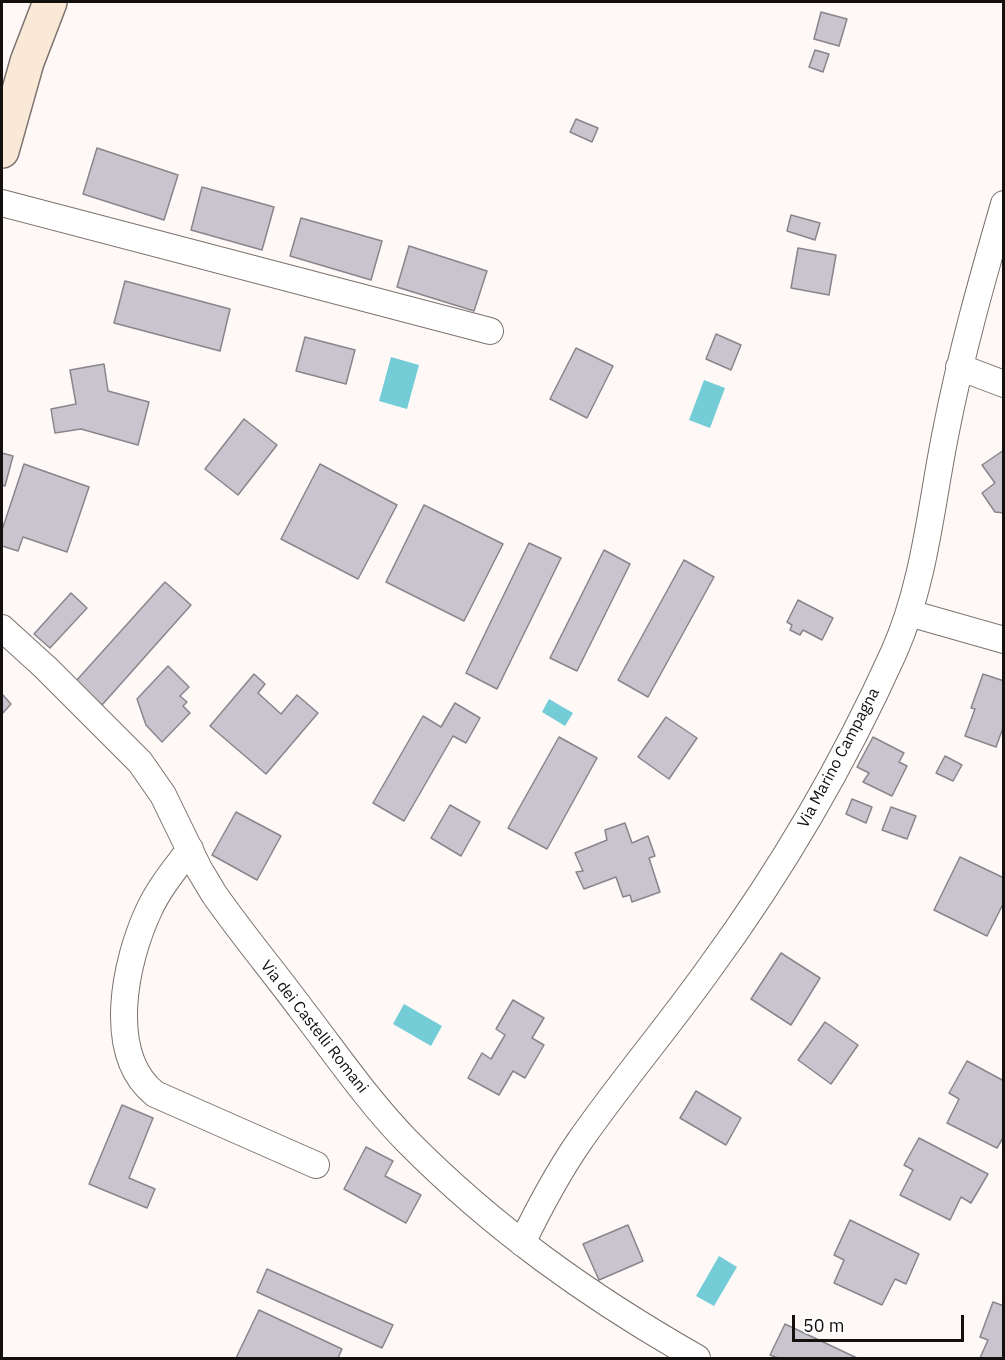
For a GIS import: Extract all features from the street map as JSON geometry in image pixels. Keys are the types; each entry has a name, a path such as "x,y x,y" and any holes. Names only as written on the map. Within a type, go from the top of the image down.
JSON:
{"main road":[{"path":"2,151 27,62 50,2"}],"street":[{"path":"2,203 490,331"},
{"name":"Via Marino Campagna","path":"522,1243 547,1194 580,1141 710,969 797,835 859,723 894,652 909,613 923,558 959,368 1004,204"},
{"path":"959,368 1004,384"},
{"path":"909,613 1004,640"},
{"name":"Via dei Castelli Romani","path":"2,628 46,668 140,762 163,795 214,894 378,1109 408,1142 458,1189 522,1243 592,1295 697,1359"},
{"path":"190,849 168,877 150,908 128,968 125,1032 131,1062 143,1084 155,1094 316,1165"}],"water":[{"path":"391,357 419,365 407,409 379,401"},
{"path":"704,380 725,388 710,428 689,420"},
{"path":"549,699 573,713 565,726 542,712"},
{"path":"404,1004 442,1026 431,1046 393,1024"},
{"path":"719,1256 737,1267 714,1306 696,1296"}],"building":[{"path":"821,12 847,19 839,46 814,39"},
{"path":"815,50 829,54 823,72 809,67"},
{"path":"576,119 598,128 592,142 570,132"},
{"path":"97,148 178,175 164,220 83,194"},
{"path":"202,187 274,207 262,250 191,230"},
{"path":"791,215 820,223 815,240 787,231"},
{"path":"301,218 382,241 371,280 290,256"},
{"path":"409,246 487,271 474,311 397,287"},
{"path":"798,248 836,255 829,295 791,288"},
{"path":"125,281 230,309 220,351 114,323"},
{"path":"716,334 741,345 731,370 706,359"},
{"path":"305,337 355,350 346,384 296,371"},
{"path":"576,348 613,366 587,418 550,399"},
{"path":"104,364 108,391 149,402 138,445 81,429 55,433 51,409 76,404 70,370"},
{"path":"244,419 277,445 238,495 205,469"},
{"path":"1004,450 1004,513 995,512 982,493 995,483 982,465"},
{"path":"2,453 13,456 5,486 2,485"},
{"path":"24,464 89,487 67,552 23,537 18,551 2,546 2,530"},
{"path":"320,464 397,505 358,579 281,539"},
{"path":"424,505 503,544 464,621 386,582"},
{"path":"529,543 561,558 497,689 466,673"},
{"path":"604,550 630,564 577,671 550,658"},
{"path":"684,560 714,577 648,697 618,680"},
{"path":"165,582 191,605 102,705 76,681"},
{"path":"71,593 87,608 50,648 34,634"},
{"path":"798,600 833,618 822,640 803,630 800,635 790,630 792,625 787,622"},
{"path":"168,666 189,687 180,696 187,702 183,706 190,713 162,742 146,725 137,699"},
{"path":"254,674 265,684 258,693 281,714 297,695 318,713 266,774 210,726"},
{"path":"983,674 1004,681 1004,725 996,747 965,736 975,709 971,708"},
{"path":"2,694 11,704 2,714"},
{"path":"455,703 480,718 466,743 453,736 404,821 373,803 423,716 441,727"},
{"path":"666,717 697,738 669,779 638,757"},
{"path":"559,737 597,758 547,849 508,828"},
{"path":"873,737 904,753 899,762 907,766 892,796 863,782 869,773 857,767"},
{"path":"945,756 962,765 953,781 936,773"},
{"path":"852,799 872,807 866,823 846,814"},
{"path":"450,805 480,822 461,856 431,838"},
{"path":"891,807 916,816 907,839 882,830"},
{"path":"236,812 281,836 257,880 212,855"},
{"path":"625,823 632,843 648,836 655,856 649,858 660,892 632,902 630,895 623,897 616,877 584,889 576,872 583,871 575,853 607,840 605,830"},
{"path":"960,857 1004,878 1004,902 987,936 934,910"},
{"path":"781,953 820,978 791,1025 751,999"},
{"path":"513,1000 544,1018 532,1038 544,1045 525,1078 513,1071 499,1095 468,1078 482,1053 491,1059 505,1035 496,1029"},
{"path":"825,1022 858,1045 831,1084 798,1060"},
{"path":"967,1061 1004,1081 1004,1136 997,1148 947,1123 959,1099 949,1093"},
{"path":"696,1091 741,1118 726,1145 680,1118"},
{"path":"122,1105 153,1118 129,1178 155,1189 147,1208 89,1184"},
{"path":"919,1138 988,1174 971,1203 961,1197 950,1220 900,1195 913,1170 904,1165"},
{"path":"366,1147 393,1161 385,1176 421,1195 406,1223 344,1189"},
{"path":"850,1220 919,1254 906,1284 895,1279 882,1305 834,1283 844,1260 834,1255"},
{"path":"628,1225 643,1261 599,1280 583,1244"},
{"path":"267,1269 393,1325 382,1348 257,1292"},
{"path":"993,1302 1004,1306 1004,1358 980,1358 988,1340 980,1337"},
{"path":"259,1310 342,1349 338,1358 236,1358"},
{"path":"785,1324 857,1358 778,1358 770,1355"}]}
